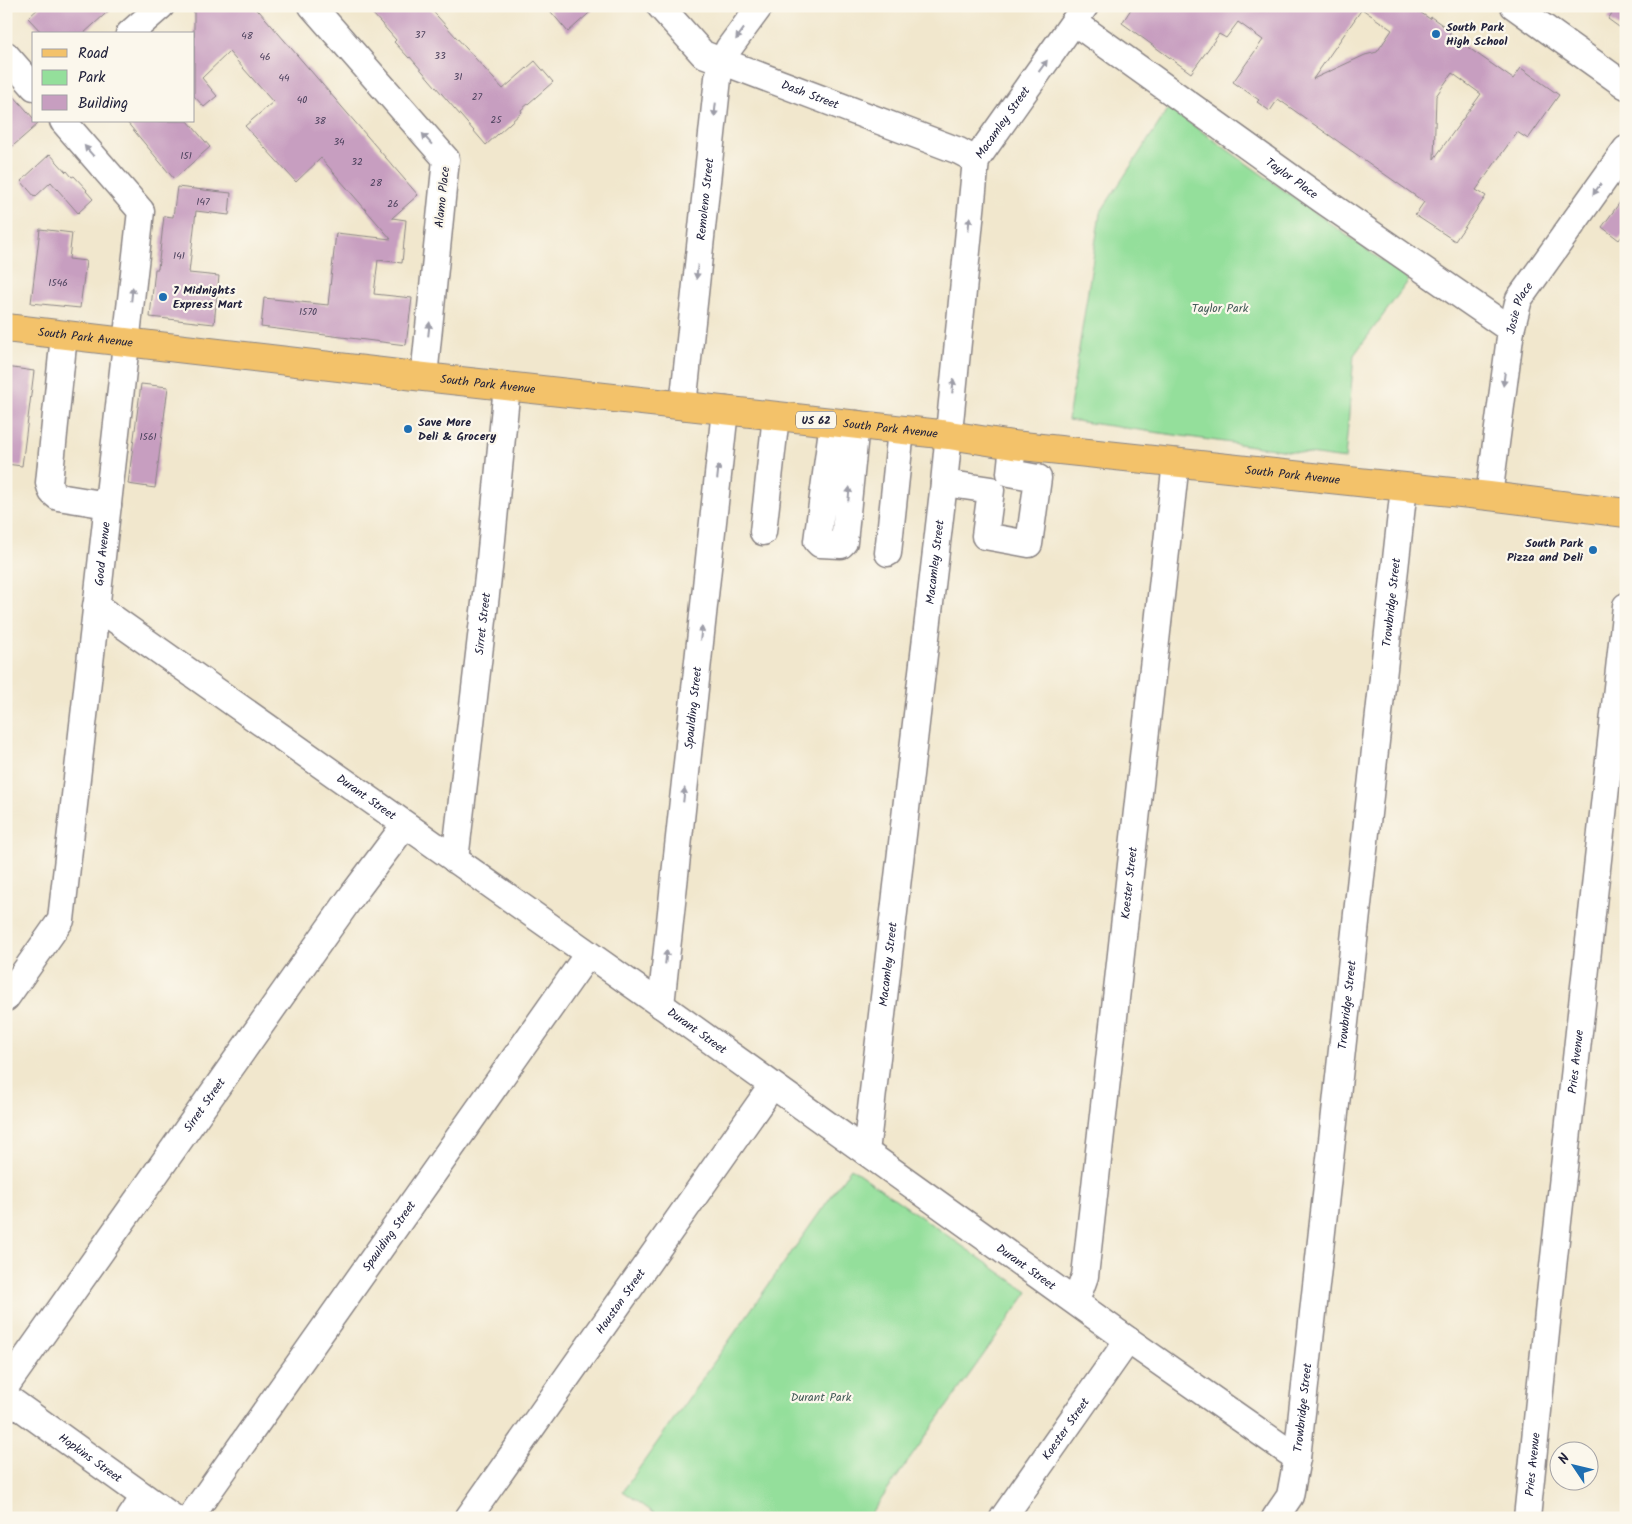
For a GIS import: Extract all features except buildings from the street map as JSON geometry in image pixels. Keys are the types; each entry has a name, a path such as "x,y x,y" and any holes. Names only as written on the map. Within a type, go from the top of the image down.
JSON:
{"main road":[{"name":"South Park Avenue","path":"6,328 424,377 949,435 1014,445 1489,496 1626,513"}],"street":[{"path":"131,32 161,6"},
{"name":"Alamo Place","path":"312,6 446,160 424,377"},
{"name":"Dash Street","path":"660,6 703,54 958,151 976,160"},
{"name":"Remoleno Street","path":"683,406 718,78 722,62 729,48 760,6"},
{"path":"1514,6 1626,86"},
{"name":"Macamley Street","path":"866,1152 944,483 976,160 1080,14"},
{"name":"Taylor Place","path":"1080,14 1313,193 1510,330"},
{"path":"6,55 32,85"},
{"name":"Good Avenue","path":"6,998 60,920 141,211 64,122"},
{"name":"Josie Place","path":"1489,496 1510,330 1519,299 1626,149"},
{"path":"64,335 49,483 52,492 58,497 108,505"},
{"name":"Sirret Street","path":"455,860 507,386"},
{"name":"Spaulding Street","path":"661,1005 725,410"},
{"path":"763,532 776,416"},
{"path":"844,423 817,541 820,544 841,545 844,542"},
{"path":"888,553 901,430"},
{"path":"1010,473 1014,445"},
{"path":"1038,478 993,472 985,536 1029,544 1038,478 1042,447"},
{"name":"Koester Street","path":"1076,1301 1085,1276 1176,462"},
{"path":"944,483 991,490"},
{"name":"Trowbridge Street","path":"1275,1518 1290,1496 1297,1458 1404,487"},
{"name":"Durant Street","path":"96,606 661,1005 1128,1340 1297,1458"},
{"name":"Pries Avenue","path":"1527,1518 1626,606"},
{"name":"Sirret Street","path":"6,1386 354,893 405,825"},
{"name":"Spaulding Street","path":"190,1518 588,954"},
{"name":"Houston Street","path":"468,1518 772,1086"},
{"name":"Koester Street","path":"1003,1518 1128,1340"},
{"name":"Hopkins Street","path":"6,1397 174,1518"},
{"path":"130,1518 144,1497"}],"green space":[{"name":"Taylor Park","path":"1169,108 1409,280 1354,355 1345,459 1068,420 1100,213"},
{"name":"Durant Park","path":"851,1168 1028,1292 868,1518 661,1518 623,1491"}],"place":[{"name":"South Park High School","path":"1436,34"},
{"name":"7 Midnights Express Mart","path":"163,297"},
{"name":"Save More Deli & Grocery","path":"408,429"},
{"name":"South Park Pizza and Deli","path":"1593,550"}]}
